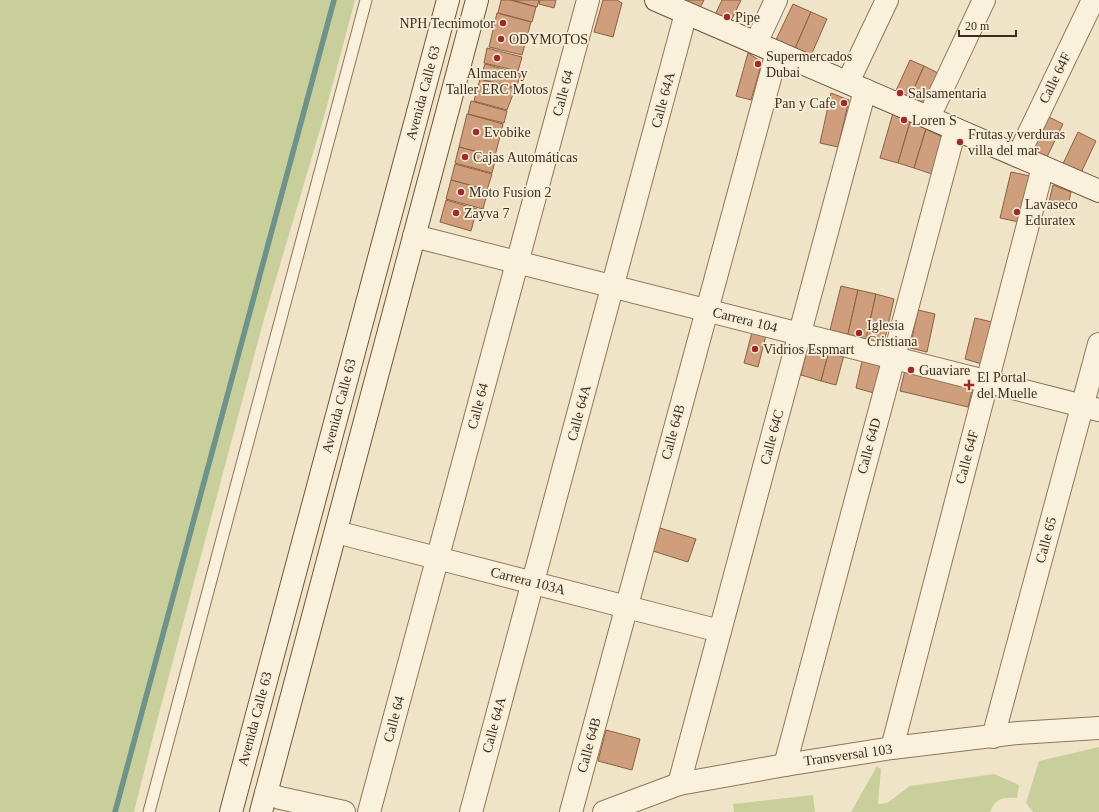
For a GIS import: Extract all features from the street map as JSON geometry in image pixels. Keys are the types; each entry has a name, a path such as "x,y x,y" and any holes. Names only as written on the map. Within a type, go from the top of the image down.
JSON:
{"street":[{"name":"Avenida Calle 63","path":"231,812 448,0"},
{"name":"Avenida Calle 63","path":"263,802 477,0"},
{"name":"Calle 64","path":"369,812 588,0"},
{"path":"756,43 776,0"},
{"name":"Calle 64C","path":"679,784 799,334 856,86 886,0"},
{"path":"928,117 984,0"},
{"name":"Calle 64F","path":"1018,156 1093,0"},
{"path":"671,5 1099,191"},
{"name":"Calle 64A","path":"471,812 612,286 671,5"},
{"name":"Calle 64B","path":"571,812 777,52"},
{"name":"Calle 64D","path":"785,765 955,129"},
{"name":"Calle 64F","path":"892,748 1043,166"},
{"name":"Carrera 104","path":"414,236 1090,408"},
{"name":"Calle 65","path":"993,736 1090,408 1099,344"},
{"name":"Carrera 103A","path":"336,532 720,630"},
{"name":"Transversal 103","path":"620,810 679,784 785,765 892,748 993,736 1099,728"},
{"path":"263,802 295,801 344,812"}],"lane":[{"path":"149,812 366,0"}],"green space":[{"path":"0,0 355,0 325,113 264,319 134,812 0,812"},
{"path":"1099,747 1099,812 1033,812 1026,803 1039,761"},
{"path":"877,766 881,769 878,804 887,803 910,786 994,774 1019,785 1017,798 1000,799 992,807 990,812 851,812"},
{"path":"813,795 815,812 734,812 733,804"}],"building":[{"path":"501,0 510,0 536,7 532,22 498,13"},
{"path":"512,0 539,0 537,7"},
{"path":"540,0 556,0 554,8 539,4"},
{"path":"603,0 617,0 622,3 613,37 594,32"},
{"path":"683,0 704,0 700,8"},
{"path":"722,0 741,0 730,23 715,15"},
{"path":"793,4 811,12 793,53 774,44"},
{"path":"811,12 827,19 809,60 793,53"},
{"path":"497,13 531,22 522,55 489,47"},
{"path":"487,48 522,57 518,71 484,63"},
{"path":"748,53 762,62 751,100 736,96"},
{"path":"910,60 924,66 908,102 894,95"},
{"path":"485,64 521,74 516,88 480,79"},
{"path":"924,66 942,75 926,111 908,102"},
{"path":"480,79 515,89 507,110 474,101"},
{"path":"831,93 849,100 838,147 820,143"},
{"path":"471,101 507,111 504,123 468,114"},
{"path":"893,113 910,122 898,163 880,158"},
{"path":"467,114 503,124 495,156 459,147"},
{"path":"1045,115 1063,124 1045,161 1027,152"},
{"path":"910,122 926,129 914,168 898,163"},
{"path":"926,129 942,137 932,174 914,168"},
{"path":"1078,132 1096,141 1079,177 1061,168"},
{"path":"459,147 496,157 492,173 455,163"},
{"path":"455,164 492,174 487,190 451,180"},
{"path":"1011,172 1030,176 1019,222 1000,218"},
{"path":"451,180 488,190 483,209 446,199"},
{"path":"1053,185 1071,192 1067,210 1048,206"},
{"path":"446,200 477,209 471,231 440,222"},
{"path":"841,286 858,290 848,334 830,330"},
{"path":"858,290 876,294 866,339 848,334"},
{"path":"876,294 894,299 884,343 866,339"},
{"path":"918,310 935,314 927,352 910,348"},
{"path":"975,318 992,322 982,364 965,359"},
{"name":"Vidrios Espmart","path":"752,332 766,335 758,367 744,363"},
{"path":"808,346 829,351 821,381 801,375"},
{"path":"829,351 844,355 836,385 821,381"},
{"path":"863,357 882,362 874,393 856,388"},
{"path":"906,366 974,382 968,407 900,391"},
{"path":"660,528 696,539 688,562 653,551"},
{"path":"606,730 640,739 632,770 598,761"}],"waterway":[{"path":"115,812 334,0"}],"place":[{"name":"Pipe","path":"727,17"},
{"name":"NPH Tecnimotor","path":"503,23"},
{"name":"ODYMOTOS","path":"501,39"},
{"name":"Almacen y Taller ERC Motos","path":"497,58"},
{"name":"Supermercados Dubai","path":"758,64"},
{"name":"Salsamentaria","path":"900,93"},
{"name":"Pan y Cafe","path":"844,103"},
{"name":"Loren S","path":"904,120"},
{"name":"Evobike","path":"476,132"},
{"name":"Frutas y verduras villa del mar","path":"960,142"},
{"name":"Cajas Automáticas","path":"465,157"},
{"name":"Moto Fusion 2","path":"461,192"},
{"name":"Lavaseco Eduratex","path":"1017,212"},
{"name":"Zayva 7","path":"456,213"},
{"name":"Iglesia Cristiana","path":"859,333"},
{"name":"Vidrios Espmart","path":"755,349"},
{"name":"Guaviare","path":"911,370"},
{"name":"El Portal del Muelle","path":"969,385"}]}
